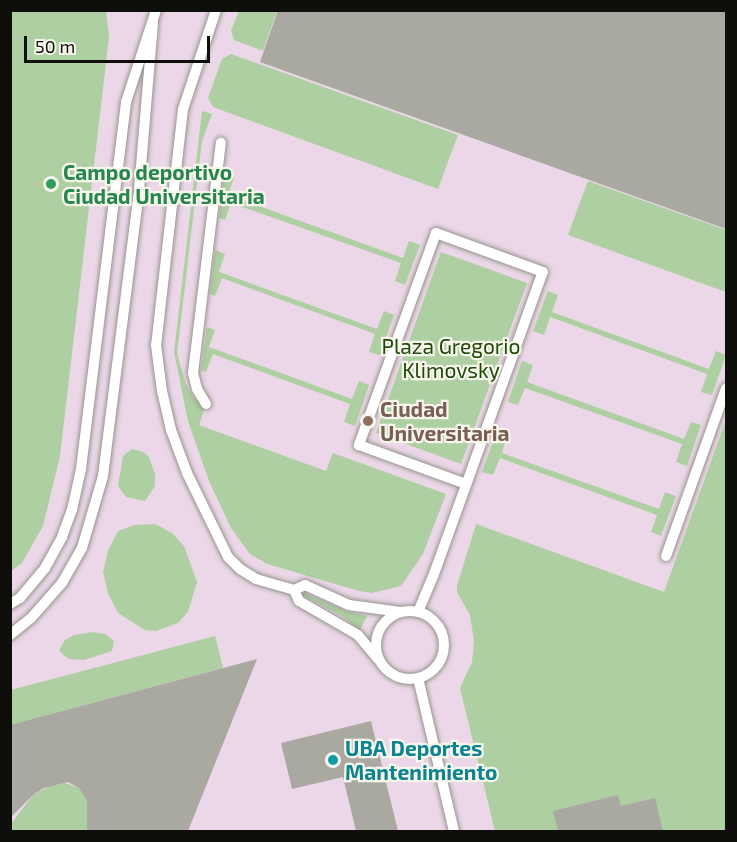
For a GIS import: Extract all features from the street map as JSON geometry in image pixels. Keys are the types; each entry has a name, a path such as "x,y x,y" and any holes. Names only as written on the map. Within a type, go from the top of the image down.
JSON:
{"lane":[{"path":"10,604 20,598 45,568 62,537 72,510 81,469 126,102 156,10"},
{"path":"214,13 183,109 156,345 162,391 171,430 187,473 228,557 240,569 256,579 294,590 305,585 349,605 418,612 436,624 444,645 437,666 418,678 409,679 391,673 358,635 299,600 294,590"},
{"path":"10,635 32,617 62,583 82,548 100,486 139,190 153,24"},
{"path":"206,404 197,389 194,373 221,143"},
{"path":"418,612 466,484 543,272 436,233 359,445 466,484"},
{"path":"666,556 726,388"},
{"path":"378,659 377,636 382,625 402,612"},
{"path":"418,678 454,831"}],"shaded area":[{"name":"Ciudad Universitaria","path":"10,11 726,11 726,831 11,831"}],"green space":[{"name":"Campo deportivo Ciudad Universitaria","path":"10,11 106,11 109,37 60,456 43,526 22,563 11,571"},
{"path":"239,11 277,11 263,51 234,40 231,31"},
{"path":"231,54 458,135 438,189 213,107 208,98 222,59"},
{"path":"202,111 212,114 202,141 177,354 186,384 194,398 205,407 199,425 326,471 333,453 446,494 423,554 401,586 372,593 359,591 267,564 250,554 231,528 209,481 188,421 174,352"},
{"path":"224,174 234,178 228,195 403,258 409,241 420,245 405,285 395,281 401,263 231,203 225,220 219,218"},
{"path":"588,181 726,230 726,292 568,235"},
{"path":"215,250 225,254 219,272 377,329 384,311 394,315 380,355 369,352 375,334 222,278 215,296 210,294"},
{"name":"Plaza Gregorio Klimovsky","path":"441,252 527,283 461,464 376,433"},
{"path":"548,291 558,295 552,312 709,369 716,351 726,355 712,395 701,392 707,374 550,317 544,335 533,331"},
{"path":"207,327 215,330 209,347 352,399 359,381 369,385 355,426 344,422 350,404 213,354 206,372 201,370"},
{"path":"522,361 533,365 527,382 684,439 691,422 701,425 687,466 676,462 682,444 525,388 518,405 508,402"},
{"path":"726,420 726,831 495,831 460,688 472,662 474,641 470,615 457,592 457,586 476,524 664,592"},
{"path":"497,431 507,435 502,453 659,509 665,492 676,496 661,536 651,532 657,515 500,458 493,475 482,472"},
{"path":"132,449 143,452 149,457 155,474 155,486 145,501 126,497 118,486 123,456"},
{"path":"155,524 172,533 184,546 197,582 188,612 178,623 156,631 145,630 118,613 108,593 103,572 108,551 118,531 134,525"},
{"path":"304,592 346,611 367,616 360,630 342,616 302,595"},
{"path":"93,632 105,634 114,641 112,651 84,660 69,659 60,652 65,640 74,635"},
{"path":"215,636 223,668 11,725 11,690"},
{"path":"65,783 79,788 87,801 89,816 87,831 11,832 11,824 33,795 50,786"}],"building":[{"path":"278,10 726,10 726,229 260,62"},
{"path":"257,659 188,831 87,831 87,801 79,788 68,782 44,788 33,795 10,818 10,725"},
{"name":"UBA Deportes Mantenimiento","path":"371,721 398,831 356,831 343,777 292,789 281,743"},
{"path":"618,795 621,806 655,798 663,831 558,831 553,811"}],"place":[{"name":"Campo deportivo Ciudad Universitaria","path":"51,184"},
{"name":"Ciudad Universitaria","path":"368,421"},
{"name":"UBA Deportes Mantenimiento","path":"333,760"}]}
